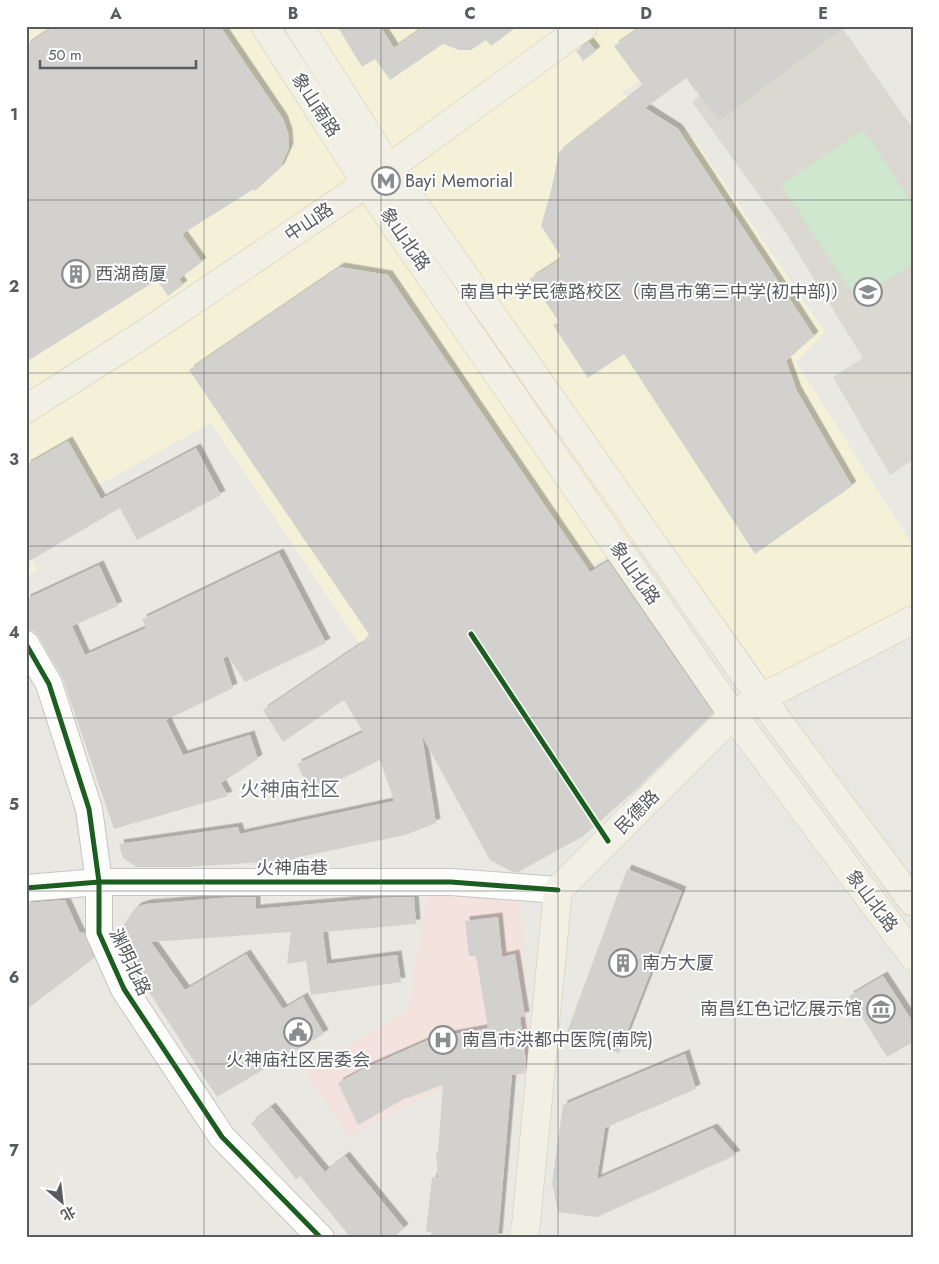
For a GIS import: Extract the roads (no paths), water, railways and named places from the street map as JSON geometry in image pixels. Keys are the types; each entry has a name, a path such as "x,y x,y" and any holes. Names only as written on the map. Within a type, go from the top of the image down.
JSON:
{"main road":[{"name":"象山南路","path":"265,26 366,183"},
{"name":"象山南路","path":"299,26 389,168"},
{"name":"中山路","path":"26,409 141,336 389,168 584,26"},
{"name":"象山北路","path":"389,168 761,698 913,902"},
{"name":"象山北路","path":"366,183 733,715 913,956"},
{"name":"民德路","path":"558,890 733,715 761,698 913,620"},
{"path":"523,1238 526,1224 558,890"}],"street":[{"name":"渊明北路","path":"26,644 49,684 89,809 99,882 99,933 124,989 222,1137 320,1238"},
{"name":"火神庙巷","path":"26,888 99,882 450,882 558,890"}],"place":[{"name":"Bayi Memorial","path":"386,181"},
{"name":"西湖商厦","path":"76,274"},
{"name":"南昌中学民德路校区（南昌市第三中学(初中部)）","path":"868,292"},
{"name":"南方大厦","path":"623,963"},
{"name":"南昌红色记忆展示馆","path":"881,1009"},
{"name":"火神庙社区居委会","path":"298,1032"},
{"name":"南昌市洪都中医院(南院)","path":"443,1040"}],"district":[{"name":"火神庙社区","path":"290,789"}]}
